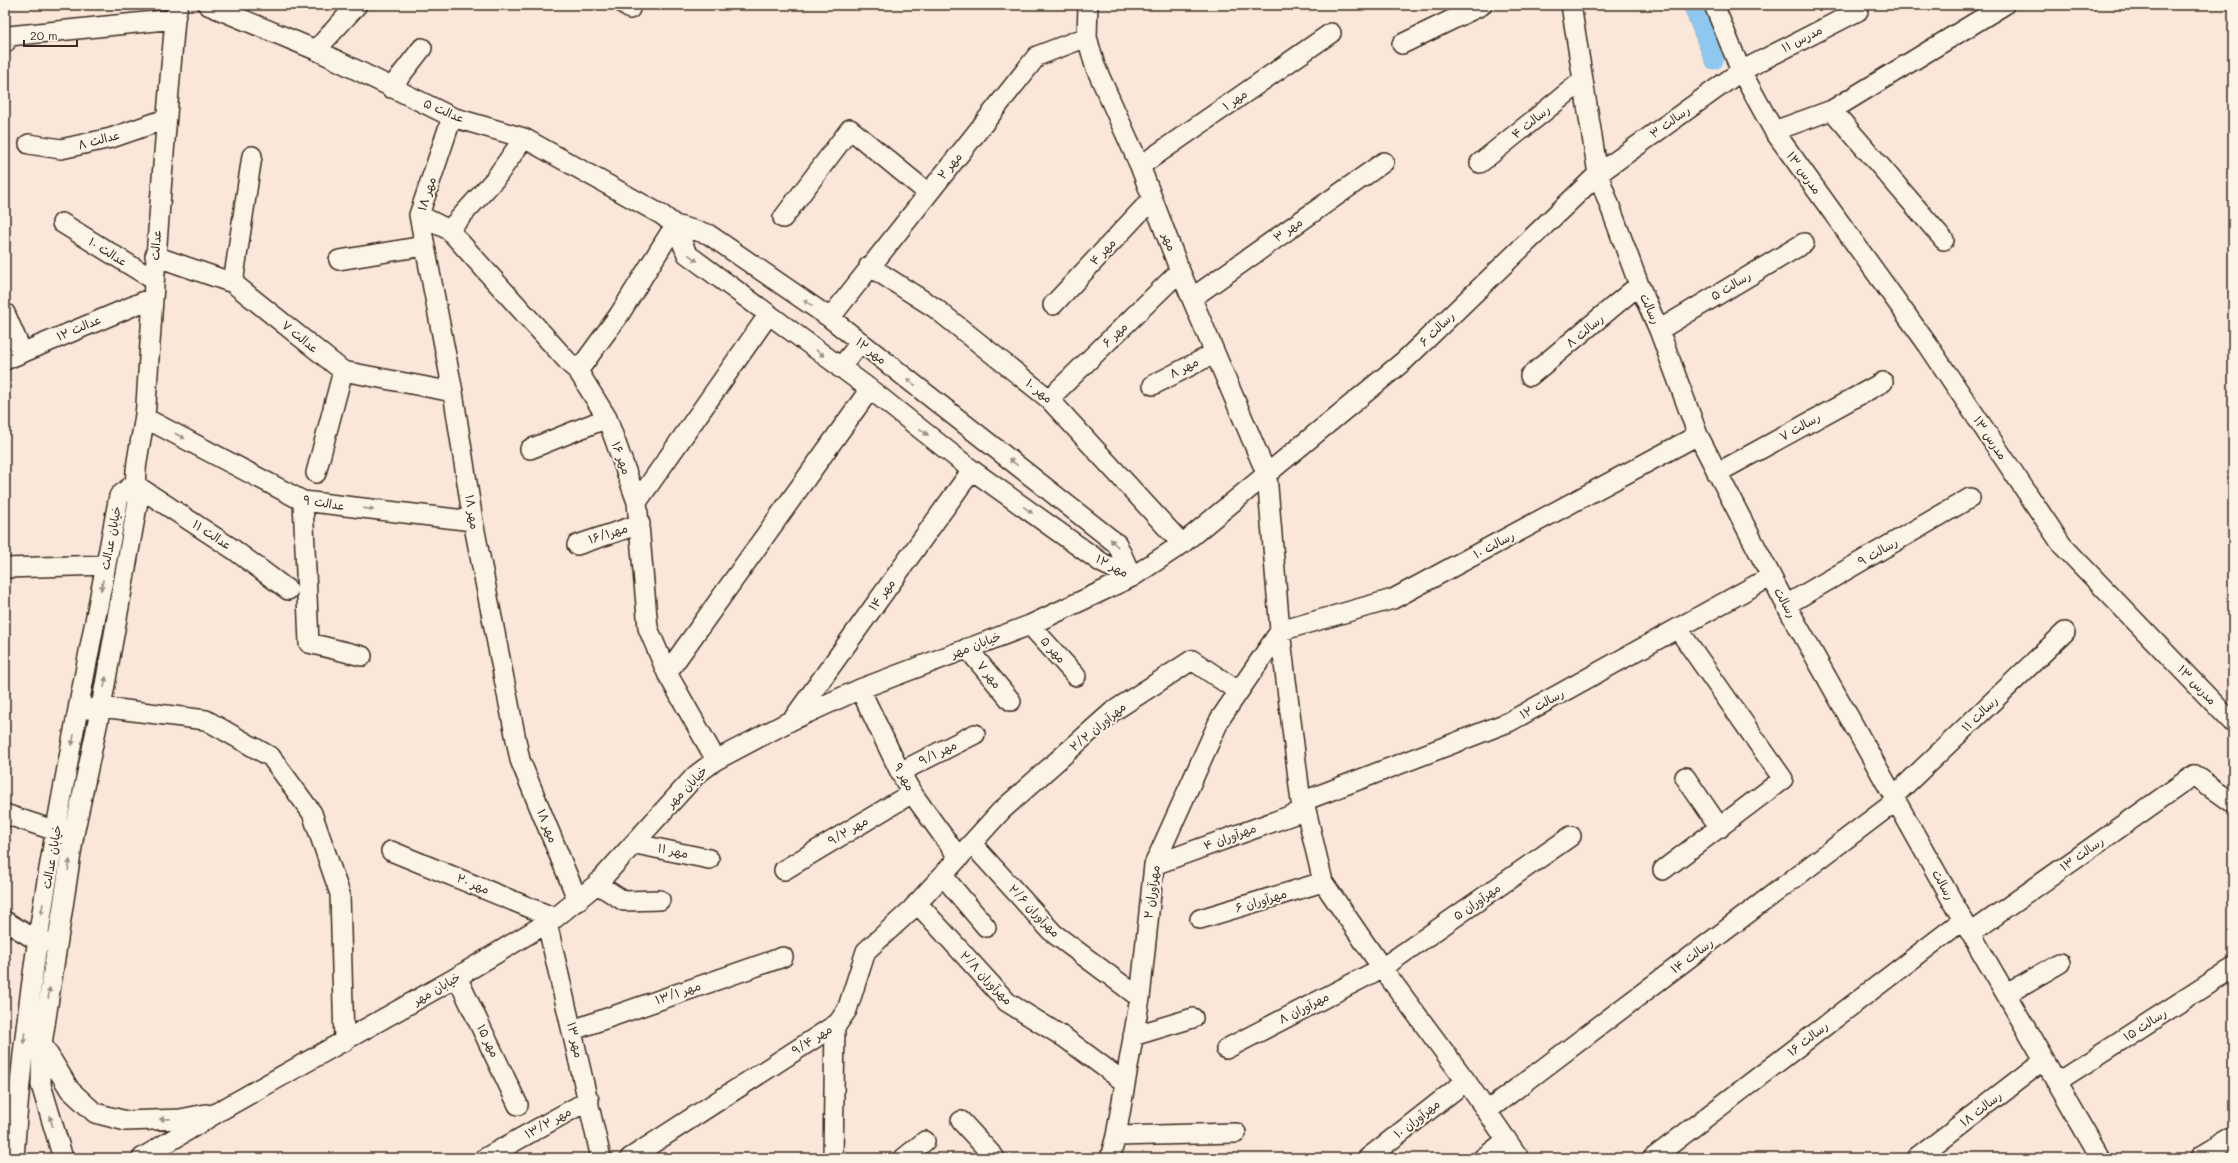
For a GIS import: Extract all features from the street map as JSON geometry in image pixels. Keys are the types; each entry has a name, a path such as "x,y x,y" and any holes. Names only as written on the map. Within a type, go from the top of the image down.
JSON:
{"street":[{"name":"عدالت ۵","path":"208,5 316,50 452,117 524,138 662,215 675,225"},
{"path":"316,50 357,5"},
{"name":"مهر","path":"1088,5 1087,37 1095,66 1140,166 1180,271 1267,475 1280,631 1303,806 1323,882"},
{"path":"1402,44 1482,5"},
{"name":"رسالت","path":"1571,5 1598,174 1639,285 1659,330 1698,435 1770,577 1967,926 2101,1158"},
{"name":"مدرس ۱۳","path":"1714,5 1741,71 1774,131 1928,344 2062,545 2233,723"},
{"name":"مدرس ۱۱","path":"1741,71 1858,11 1856,5"},
{"path":"1774,131 1832,110 2004,5"},
{"path":"5,43 9,36 177,12"},
{"name":"عدالت","path":"134,484 145,418 166,118 177,12"},
{"name":"مهر ۱","path":"1140,166 1331,33"},
{"name":"مهر ۲","path":"830,318 869,266 1037,56 1087,37"},
{"path":"391,88 422,48"},
{"name":"رسالت ۳","path":"1598,174 1741,71"},
{"name":"رسالت ۴","path":"1480,163 1582,81"},
{"path":"1832,110 1944,240"},
{"name":"مهر ۱۸","path":"452,117 419,215 453,392 473,521 520,760 578,901"},
{"name":"عدالت ۸","path":"29,144 62,149 111,138 166,118"},
{"path":"783,218 850,128 928,193"},
{"path":"449,230 496,179 524,138"},
{"path":"233,284 252,156"},
{"name":"مهر ۳","path":"1192,298 1384,162"},
{"name":"رسالت ۶","path":"1267,475 1405,360 1598,174"},
{"name":"مهر ۴","path":"1053,305 1152,198"},
{"name":"مهر ۱۶","path":"419,215 449,230 578,371 607,418 637,502 648,628 667,673 716,760"},
{"name":"عدالت ۱۰","path":"62,223 153,289"},
{"path":"578,371 619,315 675,225"},
{"name":"مهر ۱۲","path":"675,225 687,254 870,389 972,470 1102,563 1132,577"},
{"name":"مهر ۱۲","path":"675,225 708,234 830,318 1117,544 1132,577"},
{"name":"رسالت ۵","path":"1659,330 1804,243"},
{"path":"339,260 424,246"},
{"name":"عدالت ۷","path":"156,256 233,284 343,371 453,392"},
{"name":"مهر ۱۰","path":"869,266 935,308 1049,399 1182,544"},
{"name":"مهر ۶","path":"1049,399 1180,271"},
{"name":"رسالت ۸","path":"1530,376 1639,285"},
{"name":"عدالت ۱۲","path":"5,360 153,289"},
{"path":"5,313 22,352"},
{"path":"637,502 769,314"},
{"path":"840,368 861,342"},
{"name":"مهر ۸","path":"1153,385 1215,353"},
{"path":"316,473 343,371"},
{"name":"رسالت ۷","path":"1717,473 1883,382"},
{"path":"667,673 870,389"},
{"name":"عدالت ۹","path":"145,418 303,501 473,521"},
{"path":"530,449 607,418"},
{"name":"رسالت ۱۰","path":"1280,631 1393,599 1698,435"},
{"name":"مهر ۱۴","path":"792,720 972,470"},
{"name":"خیابان مهر","path":"142,1158 218,1112 457,978 551,921 578,901 597,884 636,844 696,775 716,760 792,720 860,689 1030,625 1132,577 1182,544 1267,475"},
{"name":"خیابان عدالت","path":"14,1158 12,1080 36,940 119,496 134,484 138,501 101,707 74,834 56,943 42,1044 41,1085 63,1158"},
{"name":"عدالت ۱۱","path":"134,484 233,549 288,590"},
{"name":"رسالت ۹","path":"1786,605 1970,498"},
{"path":"303,501 309,643 362,656"},
{"name":"مهر۱۶/۱","path":"577,545 640,524"},
{"path":"5,568 106,565"},
{"name":"رسالت ۱۲","path":"1303,806 1509,722 1770,577"},
{"name":"مهر ۵","path":"1030,625 1076,676"},
{"path":"1663,870 1783,779 1678,629"},
{"name":"مهرآوران ۲","path":"1110,1158 1116,1136 1124,1082 1140,998 1154,865 1220,719 1280,631"},
{"name":"رسالت ۱۱","path":"1895,798 2065,632"},
{"name":"مهر ۷","path":"967,648 1011,701"},
{"name":"مهرآوران ۲/۲","path":"973,845 1001,811 1112,712 1192,660 1238,691"},
{"name":"مهر ۹","path":"860,689 900,772 912,793 959,858"},
{"path":"79,710 101,707 206,720 271,757 312,813 340,894 344,1042"},
{"name":"مهر ۹/۱","path":"900,772 975,734"},
{"name":"رسالت ۱۳","path":"1967,926 2194,775 2233,803"},
{"path":"1685,777 1720,828"},
{"name":"مهر ۹/۲","path":"784,870 912,793"},
{"name":"رسالت ۱۴","path":"1487,1111 1895,798"},
{"name":"مهرآوران ۴","path":"1154,865 1303,806"},
{"path":"5,814 56,831"},
{"name":"مهرآوران ۵","path":"1382,968 1572,836"},
{"name":"مهر ۱۱","path":"636,844 709,859"},
{"name":"مهر ۹/۴","path":"630,1158 835,1025 847,1010 866,951 917,903 973,845"},
{"name":"مهرآوران ۲/۶","path":"973,845 1053,933 1140,998"},
{"name":"مهر ۲۰","path":"391,851 551,921"},
{"path":"943,876 986,927"},
{"path":"1323,882 1382,968 1466,1081 1520,1158"},
{"name":"مهرآوران ۶","path":"1200,919 1323,882"},
{"path":"597,884 624,901 660,900"},
{"name":"مهرآوران ۲/۸","path":"917,903 1007,1002 1065,1038 1124,1082"},
{"name":"مهر ۱۳","path":"551,921 601,1158"},
{"path":"5,922 36,940 56,943"},
{"name":"رسالت ۱۶","path":"1654,1158 1967,926"},
{"name":"مهر ۱۳/۱","path":"573,1030 783,957"},
{"path":"2007,994 2060,963"},
{"name":"مهرآوران ۸","path":"1226,1049 1382,968"},
{"name":"رسالت ۱۵","path":"2058,1082 2233,968"},
{"name":"مهر ۱۵","path":"457,978 518,1105"},
{"path":"1133,1036 1193,1018"},
{"path":"833,1158 835,1025"},
{"path":"42,1044 70,1090 95,1113 126,1121 180,1119 218,1112"},
{"name":"رسالت ۱۸","path":"1917,1158 2044,1060"},
{"name":"مهرآوران ۱۰","path":"1368,1158 1466,1081"},
{"name":"مهر ۱۳/۲","path":"485,1158 589,1100"},
{"path":"961,1121 995,1158"},
{"path":"1116,1136 1236,1133"},
{"path":"2201,1158 2233,1139"},
{"path":"1483,1158 1507,1140"},
{"path":"904,1158 925,1141"}],"waterway":[{"path":"1692,5 1714,60"}]}
